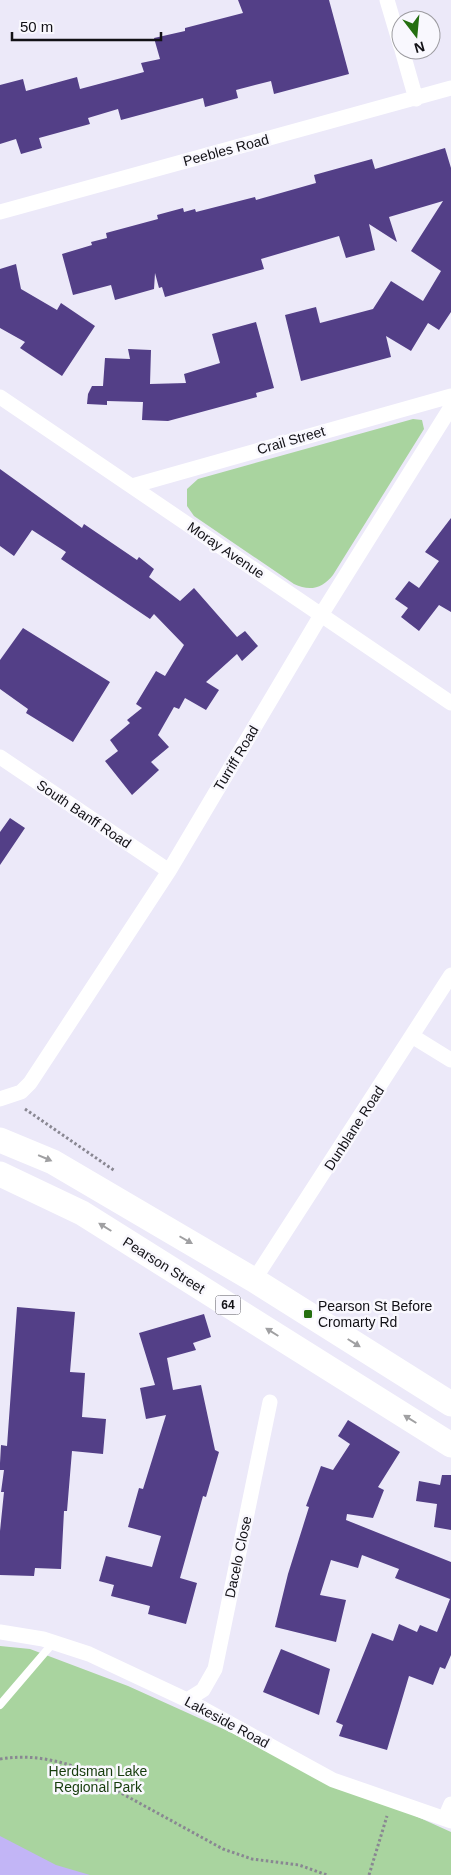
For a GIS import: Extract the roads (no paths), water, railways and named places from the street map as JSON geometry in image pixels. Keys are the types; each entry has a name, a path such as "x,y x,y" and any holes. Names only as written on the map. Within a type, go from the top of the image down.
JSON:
{"main road":[{"name":"64","path":"0,1140 53,1162 254,1280 451,1404"},
{"name":"Pearson Street","path":"0,1174 82,1213 451,1445"}],"street":[{"path":"387,0 391,14"},
{"path":"404,60 416,98"},
{"name":"Peebles Road","path":"0,212 451,88"},
{"name":"Crail Street","path":"132,486 451,396"},
{"name":"Moray Avenue","path":"0,397 451,703"},
{"name":"Turriff Road","path":"4,1098 21,1092 30,1083 168,871 321,615 451,407"},
{"name":"South Banff Road","path":"0,757 168,871"},
{"name":"Dunblane Road","path":"254,1280 451,975"},
{"path":"412,1036 451,1060"},
{"name":"Dacelo Close","path":"187,1700 203,1690 215,1669 270,1402"},
{"name":"Lakeside Road","path":"0,1632 54,1643 89,1654 187,1700 333,1780 448,1820"},
{"path":"448,1820 451,1804"}],"lane":[{"path":"0,1705 54,1643"}],"place":[{"name":"Pearson St Before Cromarty Rd","path":"308,1314"}],"park label":[{"name":"Herdsman Lake Regional Park","path":"98,1779"}]}
